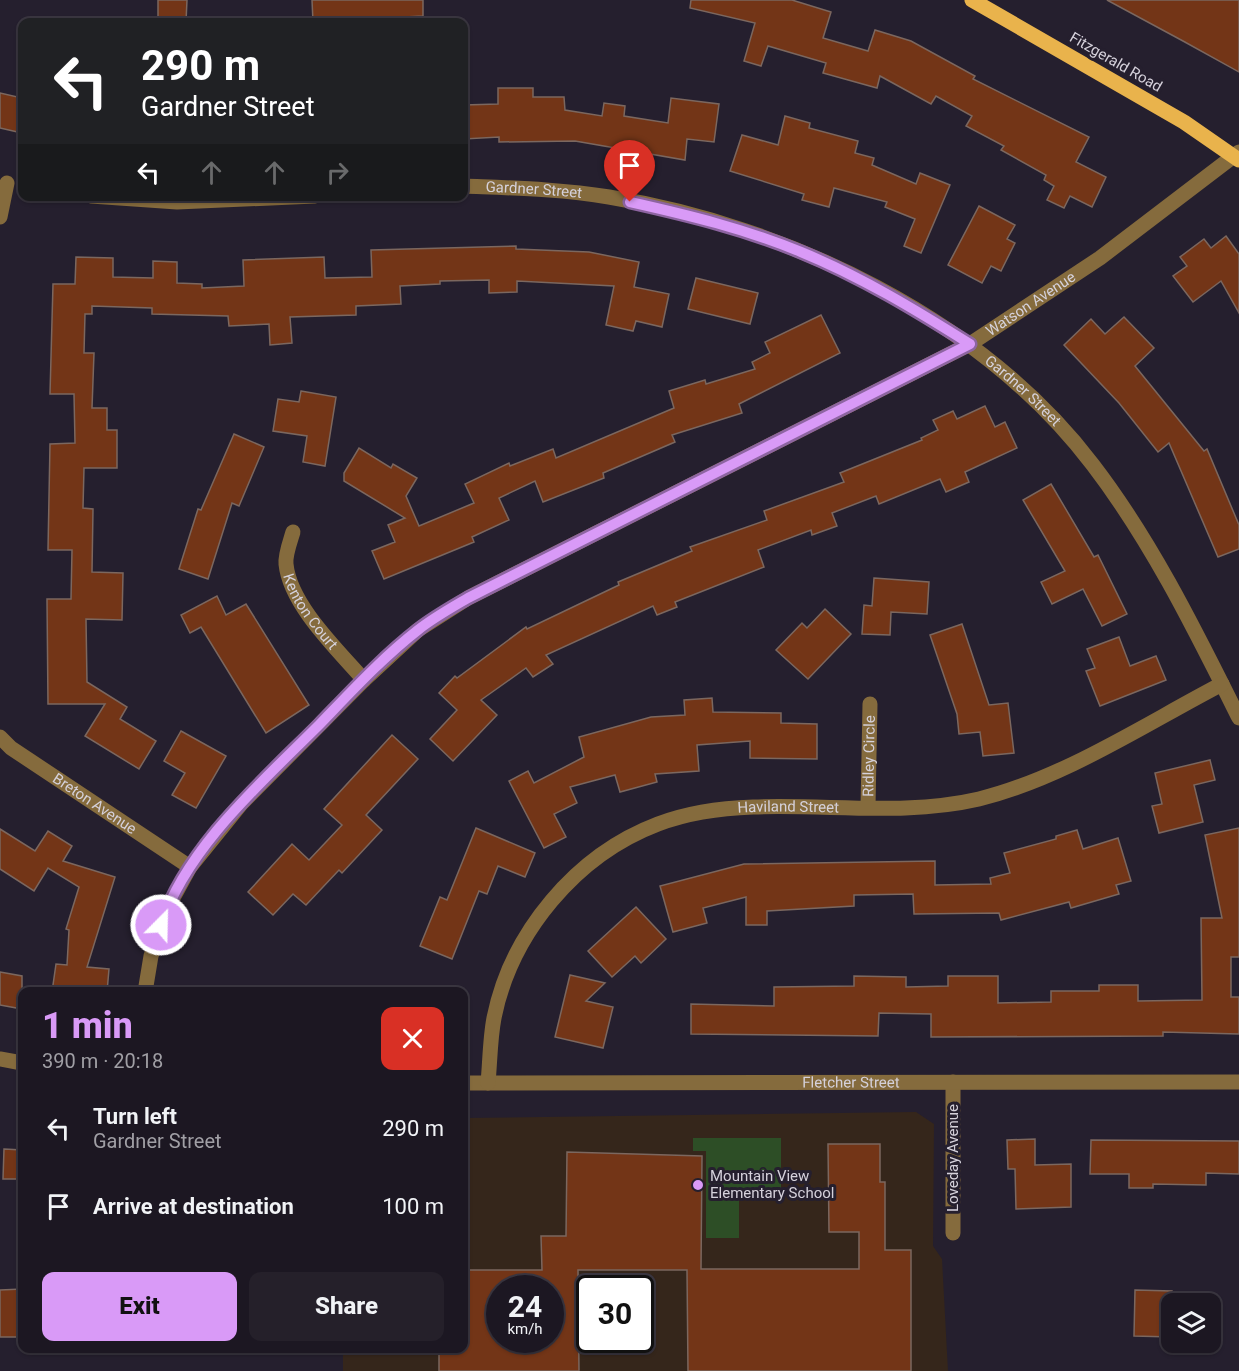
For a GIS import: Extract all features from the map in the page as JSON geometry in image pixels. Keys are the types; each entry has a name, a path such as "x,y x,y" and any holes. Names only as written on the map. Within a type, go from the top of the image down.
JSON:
{"main road":[{"name":"Fitzgerald Road","path":"972,0 1184,122 1238,156"}],"street":[{"name":"Watson Avenue","path":"146,987 151,956 166,909 190,867 241,804 364,680 418,630 468,598 970,344 1100,258 1238,156"},
{"path":"0,217 3,182 18,185"},
{"name":"Gardner Street","path":"468,186 533,188 610,197 711,220 802,252 906,304 970,344 1047,414 1093,465 1143,538 1239,718"},
{"path":"163,201 200,201"},
{"name":"Kenton Court","path":"292,532 286,563 293,590 322,632 364,680"},
{"name":"Haviland Street","path":"488,1083 494,1018 515,956 553,898 601,855 657,824 712,811 752,807 924,807 979,799 1032,782 1222,684"},
{"name":"Ridley Circle","path":"868,807 870,704"},
{"name":"Breton Avenue","path":"0,737 11,748 190,867"},
{"path":"0,1059 18,1062"},
{"name":"Loveday Avenue","path":"953,1082 953,1233"},
{"name":"Fletcher Street","path":"468,1083 1239,1082"}],"shaded area":[{"name":"Mountain View Elementary School","path":"916,1112 934,1124 933,1246 942,1259 948,1371 343,1371 343,1353 468,1353 468,1118"}],"green space":[{"path":"693,1138 781,1138 781,1191 739,1191 739,1238 706,1238 706,1151 693,1151"}],"building":[{"path":"158,0 187,0 186,18 158,18"},
{"path":"312,0 423,0 423,16 313,18"},
{"path":"691,0 792,0 831,12 823,38 868,51 875,30 911,41 975,76 973,79 1089,137 1076,162 1106,177 1092,207 1070,196 1064,208 1047,200 1054,186 1044,180 1046,175 1001,150 1004,146 966,126 972,116 936,96 931,104 880,76 877,88 823,73 826,63 768,46 761,66 744,61 755,23 690,8"},
{"path":"1107,0 1239,0 1239,72 1183,41"},
{"path":"498,88 533,88 533,97 564,97 565,110 602,116 604,103 625,106 624,116 668,123 671,98 719,104 714,142 687,139 685,160 575,141 499,142 499,137 468,139 468,105 498,104"},
{"path":"0,93 18,97 18,132 0,128"},
{"path":"785,116 810,123 809,128 858,141 855,153 874,158 872,165 916,184 920,173 950,185 921,253 904,246 915,219 885,207 887,202 834,188 829,207 802,200 804,194 730,171 742,135 778,145"},
{"path":"979,206 1015,225 1007,239 1015,243 1001,271 991,266 982,283 948,265"},
{"path":"1226,236 1239,254 1239,313 1221,281 1193,302 1173,276 1187,266 1180,257 1204,239 1211,248"},
{"path":"516,246 516,249 589,252 639,262 634,287 669,294 662,327 636,321 633,331 606,325 614,286 517,281 517,292 489,293 489,280 440,281 440,284 400,286 401,304 356,306 356,315 290,317 292,343 270,345 269,324 229,326 228,316 152,314 152,308 92,306 92,314 85,314 84,353 94,353 92,408 107,408 107,430 117,430 117,468 84,468 83,508 93,509 92,572 123,573 122,620 86,619 87,682 127,707 120,719 156,741 139,769 85,736 105,704 48,704 47,599 71,599 72,550 48,550 50,444 75,443 74,394 50,394 53,284 75,284 76,257 113,258 113,277 153,278 153,261 177,262 177,283 202,284 202,288 244,286 243,260 324,257 325,278 372,277 371,250"},
{"path":"696,278 758,293 750,324 688,309"},
{"path":"821,315 840,353 739,404 742,413 672,435 675,442 603,473 604,478 543,502 535,481 499,498 509,520 472,537 474,542 384,579 372,551 395,542 388,525 405,518 344,481 344,473 359,448 391,468 393,464 417,478 406,496 419,526 474,503 465,484 509,463 510,466 553,449 556,458 674,408 669,391 705,380 706,384 755,369 752,362 770,353 765,342"},
{"path":"1124,317 1154,348 1135,366 1204,451 1207,449 1239,525 1239,549 1218,557 1169,443 1158,452 1119,403 1064,345 1091,319 1105,334"},
{"path":"301,391 336,397 325,466 303,462 307,436 273,431 278,399 299,402"},
{"path":"985,406 995,427 1005,422 1017,448 965,472 969,482 946,492 940,479 879,504 876,496 832,513 837,526 812,535 811,530 758,550 764,567 675,602 677,607 657,615 653,606 546,655 553,664 533,677 526,668 481,700 497,715 453,761 430,739 457,710 439,693 455,676 457,678 526,627 527,629 619,585 618,582 692,551 690,547 767,520 764,511 844,482 840,473 922,440 921,438 938,430 933,420 953,411 957,419"},
{"path":"234,434 264,447 239,506 232,503 208,579 179,569 198,509 201,510"},
{"path":"1051,484 1094,557 1098,555 1127,614 1102,626 1083,589 1052,604 1041,582 1065,571 1023,500"},
{"path":"874,578 929,582 927,614 891,612 890,635 862,634 864,605 872,606"},
{"path":"217,596 226,615 246,604 309,705 266,733 201,627 190,633 181,615"},
{"path":"825,609 851,634 808,679 776,650 802,623 807,628"},
{"path":"962,624 989,705 1008,703 1014,753 983,756 980,732 959,734 957,714 930,635"},
{"path":"1119,637 1130,666 1156,656 1166,680 1100,706 1086,671 1095,668 1087,649"},
{"path":"712,698 713,712 781,713 781,723 817,724 817,759 750,758 750,741 697,745 699,771 655,774 657,782 620,792 615,775 570,787 577,803 554,814 566,837 544,848 509,781 528,771 534,783 584,757 579,737 651,717 685,715 684,700"},
{"path":"181,731 226,756 196,808 172,795 185,773 164,761"},
{"path":"392,735 418,759 366,815 382,830 342,873 339,870 306,905 293,894 273,915 248,892 292,844 309,860 342,825 324,809"},
{"path":"1210,760 1215,780 1194,785 1203,822 1159,833 1152,806 1162,804 1155,773"},
{"path":"476,828 535,853 525,877 498,866 487,894 479,891 452,959 420,946 440,897 447,900"},
{"path":"1239,828 1239,957 1231,957 1231,997 1239,997 1239,1034 1163,1032 1163,1036 931,1037 931,1014 879,1013 878,1036 691,1034 691,1004 774,1006 774,987 854,986 854,976 906,977 906,987 948,986 948,976 998,976 998,1003 1051,1002 1051,991 1099,991 1099,985 1138,985 1138,1001 1202,1000 1201,918 1222,918 1205,835"},
{"path":"0,829 35,851 48,831 72,846 63,861 115,877 87,967 109,969 107,987 53,987 56,964 67,965 69,930 66,929 79,887 48,868 34,891 0,869"},
{"path":"1077,830 1083,849 1118,838 1131,881 1116,885 1119,894 1071,908 1069,902 1001,920 999,913 914,914 913,894 854,895 854,906 767,911 767,925 746,925 746,897 703,908 707,923 673,932 660,886 744,864 935,861 935,885 991,884 990,878 1010,873 1004,853 1056,839 1056,836"},
{"path":"636,907 666,939 641,963 635,956 612,977 588,951"},
{"path":"0,972 22,976 22,987 18,987 18,1008 0,1005"},
{"path":"570,975 605,983 586,1001 613,1007 603,1048 555,1037"},
{"path":"1035,1139 1035,1165 1071,1164 1071,1207 1016,1209 1015,1169 1008,1169 1007,1140"},
{"path":"1091,1140 1239,1141 1239,1174 1206,1173 1206,1185 1153,1184 1153,1188 1129,1188 1129,1174 1090,1174"},
{"path":"828,1144 880,1144 880,1182 885,1182 885,1250 911,1250 911,1371 688,1371 687,1270 578,1270 578,1275 576,1275 576,1353 579,1353 579,1371 439,1371 439,1353 468,1353 468,1270 542,1270 541,1236 566,1236 567,1152 702,1156 701,1269 859,1269 859,1232 829,1232"},
{"path":"4,1149 18,1150 18,1179 3,1179"},
{"path":"18,1289 18,1337 0,1337 0,1290"},
{"path":"1135,1290 1172,1291 1172,1293 1161,1293 1161,1337 1134,1336"}],"place":[{"name":"Mountain View Elementary School","path":"698,1185"}],"route":[{"path":"161,925 166,909 190,867 241,804 364,680 418,630 468,598 970,344 906,304 802,252 711,220 630,202"}]}
